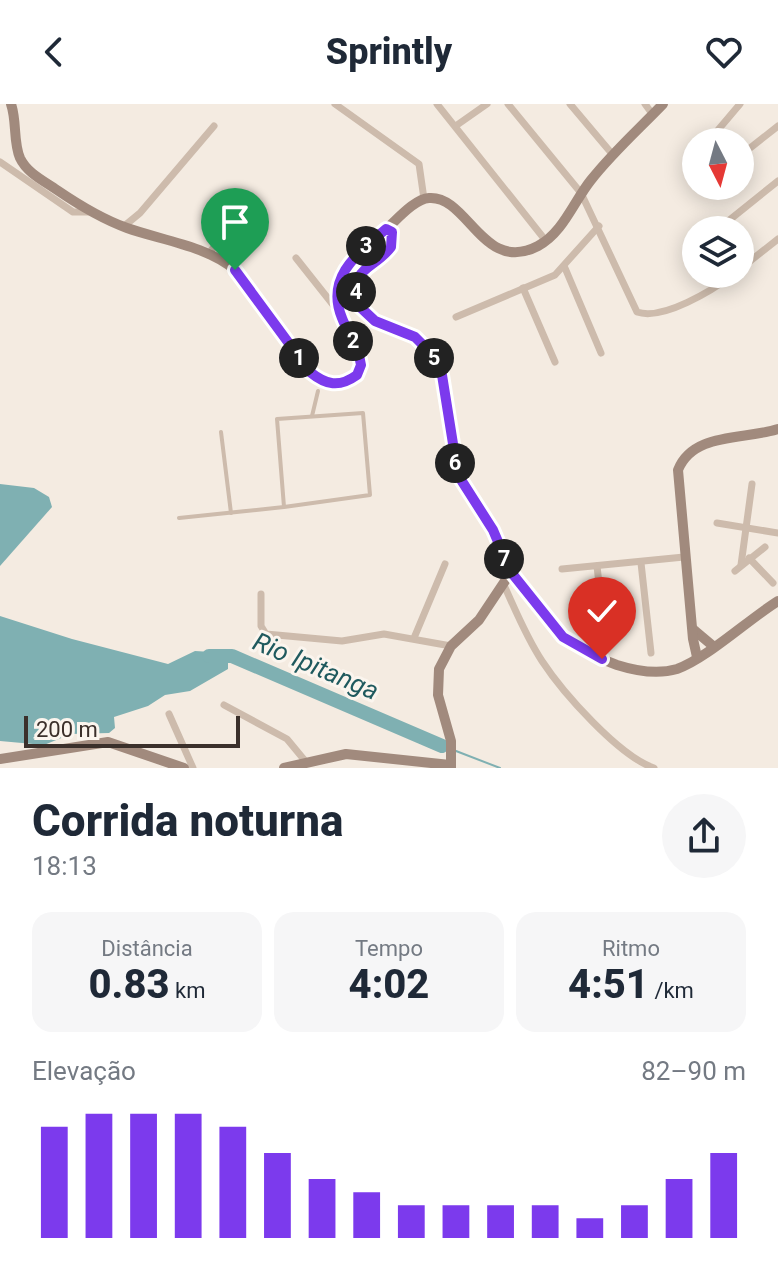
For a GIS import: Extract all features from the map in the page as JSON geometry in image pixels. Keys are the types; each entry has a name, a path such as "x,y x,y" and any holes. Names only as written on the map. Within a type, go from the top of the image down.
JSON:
{"main road":[{"path":"11,104 21,161 39,178 123,227 208,255 240,276 321,387 352,379 361,365 340,313 337,293 345,268 424,199 445,201 496,247 528,250 553,235 581,193 663,104"},
{"path":"393,229 386,253 363,270 356,281 359,306 375,321 415,337 433,355 442,375 458,475 493,530 511,572 548,623 590,655 622,666 658,672 682,667 778,601"},
{"path":"697,657 677,480 684,457 705,444 778,429"},
{"path":"284,768 346,754 451,766 451,741 437,680 451,646 479,620 511,572"},
{"path":"694,630 713,646"},
{"path":"0,759 108,742 184,768"}],"street":[{"path":"335,104 419,164 424,199"},
{"path":"437,104 457,125 546,241"},
{"path":"457,125 487,104"},
{"path":"508,104 581,193 599,226 634,307 642,314 675,306 708,288"},
{"path":"570,104 613,155"},
{"path":"645,104 653,115"},
{"path":"720,128 740,104"},
{"path":"123,227 140,213 214,126"},
{"path":"754,147 778,126"},
{"path":"0,162 73,212 91,211"},
{"path":"734,216 778,181"},
{"path":"208,255 245,203"},
{"path":"456,317 565,268 599,226"},
{"path":"754,258 778,239"},
{"path":"296,258 340,313"},
{"path":"565,268 601,353"},
{"path":"523,288 555,362"},
{"path":"752,484 738,568 765,547"},
{"path":"717,523 778,533"},
{"path":"562,569 684,557"},
{"path":"749,558 773,583"},
{"path":"641,563 651,653"},
{"path":"414,638 445,564"},
{"path":"597,566 605,638"},
{"path":"503,583 543,664 617,746 638,762 654,768"},
{"path":"261,594 261,626 266,634 342,641 376,635 414,638 451,646"},
{"path":"224,705 287,739 306,762"},
{"path":"169,714 193,768"}],"lane":[{"path":"312,416 321,387"},
{"path":"179,518 284,507 372,493 365,416 360,412 281,417 276,421 284,507"},
{"path":"221,432 231,513"}],"water":[{"path":"0,484 34,488 49,497 52,507 0,566"},
{"path":"0,616 168,664 195,651 228,653 228,669 190,691 165,695 148,706 114,717 115,728 109,733 71,734 44,745 0,741"}],"waterway":[{"name":"Rio Ipitanga","path":"209,656 232,656 442,746"},
{"name":"Rio Ipitanga","path":"456,751 500,768"}],"route":[{"path":"235,270 254,292 304,366 324,383 339,384 357,375 361,365 337,302 341,275 348,263 386,229 392,232 391,247 372,261 356,281 359,306 375,321 415,337 433,355 442,375 458,475 493,530 511,572 548,623 578,648 602,659"}]}
